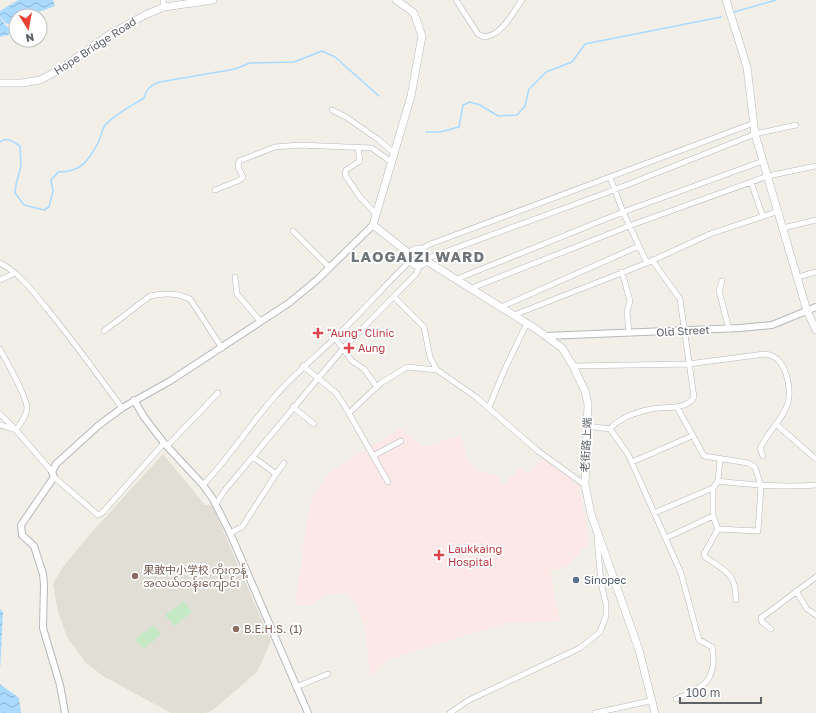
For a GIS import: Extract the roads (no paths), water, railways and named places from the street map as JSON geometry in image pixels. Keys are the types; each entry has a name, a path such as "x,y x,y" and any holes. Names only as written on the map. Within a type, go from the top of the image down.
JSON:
{"main road":[{"name":"Hope Bridge Road","path":"0,83 22,83 40,80 110,34 164,4 213,0"},
{"path":"396,0 414,13 422,36 411,96 373,225 411,257 413,263 424,261 425,253 420,250 414,250 411,257"},
{"path":"726,0 747,67 755,134 779,211 807,312 816,330"},
{"name":"老街路上端","path":"424,261 472,288 546,336 562,348 573,366 585,391 588,404 585,485 596,531 639,650 650,701 655,713"}],"street":[{"path":"456,0 478,34 484,37 495,33 503,26 522,0"},
{"path":"332,110 346,117 394,153"},
{"path":"420,250 428,245 754,123"},
{"path":"216,504 252,457 317,378 416,274 424,261 614,190 755,134 796,125"},
{"path":"215,190 240,180 243,177 238,166 239,161 274,147 300,145 372,148 391,162"},
{"path":"358,148 360,161 346,170 346,175 360,197 376,214"},
{"path":"457,279 623,212 763,161"},
{"path":"472,288 629,226 751,182 768,176 816,166"},
{"path":"610,177 629,226 647,263"},
{"path":"751,182 763,217"},
{"path":"514,315 647,263 710,234 779,211"},
{"path":"783,228 816,220"},
{"path":"65,713 60,685 43,628 43,574 34,546 22,535 21,525 53,475 56,464 99,425 122,408 170,381 289,304 330,268 373,225"},
{"path":"293,230 330,268"},
{"path":"501,307 639,246"},
{"path":"203,485 221,466 238,441 275,396 303,366 335,338 411,257"},
{"path":"610,429 614,424 639,412 652,408 677,407 689,402 694,396 688,364 680,299 652,260"},
{"path":"0,263 29,287 65,330 122,408"},
{"path":"622,272 630,301 627,312 629,333"},
{"path":"798,277 816,272"},
{"path":"0,280 15,274"},
{"path":"235,277 238,294 261,322"},
{"path":"722,281 719,291 729,329"},
{"path":"104,331 150,296 157,294 182,295 190,299 222,348"},
{"path":"394,297 424,327 430,357 437,370 489,407 538,451 585,485"},
{"name":"Old Street","path":"546,336 729,329 772,325 787,317 807,312 816,307"},
{"path":"489,407 502,374 527,324"},
{"path":"335,338 342,350 352,361 364,369 377,386"},
{"path":"0,349 22,394 27,408 25,415 16,430"},
{"path":"573,366 688,364 765,354 772,356 779,360 784,368 791,395 777,425 763,442 760,449 763,456"},
{"path":"303,366 335,392 349,413 388,482"},
{"path":"349,413 377,386 407,367 437,370"},
{"path":"0,414 16,430 53,475 98,515 102,513 166,444 218,393"},
{"path":"134,400 144,417 203,485 216,504 308,713"},
{"path":"293,407 314,424"},
{"path":"677,407 704,456 753,464 755,467 761,486 758,531 718,529"},
{"path":"777,425 816,459"},
{"path":"0,426 16,430"},
{"path":"587,426 610,429 621,442 632,462 681,573 699,640 712,647 714,663 709,680 689,694 676,699"},
{"path":"632,462 692,436"},
{"path":"373,456 401,441"},
{"path":"252,457 276,474"},
{"path":"654,513 713,488 718,481 720,459"},
{"path":"230,533 242,527 250,518 284,463"},
{"path":"718,481 761,486 795,487 816,485"},
{"path":"713,488 713,516 718,529"},
{"path":"666,538 713,516"},
{"path":"718,529 704,554 704,557 726,572 734,580 736,587 736,600"},
{"path":"450,713 469,700 580,648 600,632 606,616 606,604 601,583 596,531"},
{"path":"771,628 762,622 761,618 816,577"},
{"path":"796,591 807,609 816,615"},
{"path":"296,686 328,674"},
{"path":"595,713 650,701"}],"water":[{"path":"18,0 53,0 55,6 48,9 8,8 8,24 5,23 0,16 0,11"},
{"path":"0,17 8,27 8,35 0,37"},
{"path":"0,609 3,612 0,670"},
{"path":"0,684 19,698 21,713 0,713"}],"waterway":[{"path":"734,12 776,0"},
{"path":"426,132 440,132 459,127 463,105 470,102 480,105 498,116 517,115 525,106 529,89 546,72 572,62 585,44 721,17"},
{"path":"0,142 3,140 8,140 13,141 20,146 21,166 15,193 24,205 44,210 49,207 53,191 51,180 58,172 73,170 83,164 91,155 106,124 119,113 144,98 146,92 154,84 235,69 250,63 294,62 322,51 335,57 379,96"}],"place":[{"name":"\"Aung\" Clinic","path":"318,333"},
{"name":"Aung","path":"349,348"},
{"name":"Laukkaing Hospital","path":"439,555"},
{"name":"果敢中小学校 ကိုးကန့် အလယ်တန်းကျောင်း","path":"135,576"},
{"name":"Sinopec","path":"576,580"},
{"name":"B.E.H.S. (1)","path":"236,629"}],"district":[{"name":"LAOGAIZI WARD","path":"418,257"}]}
